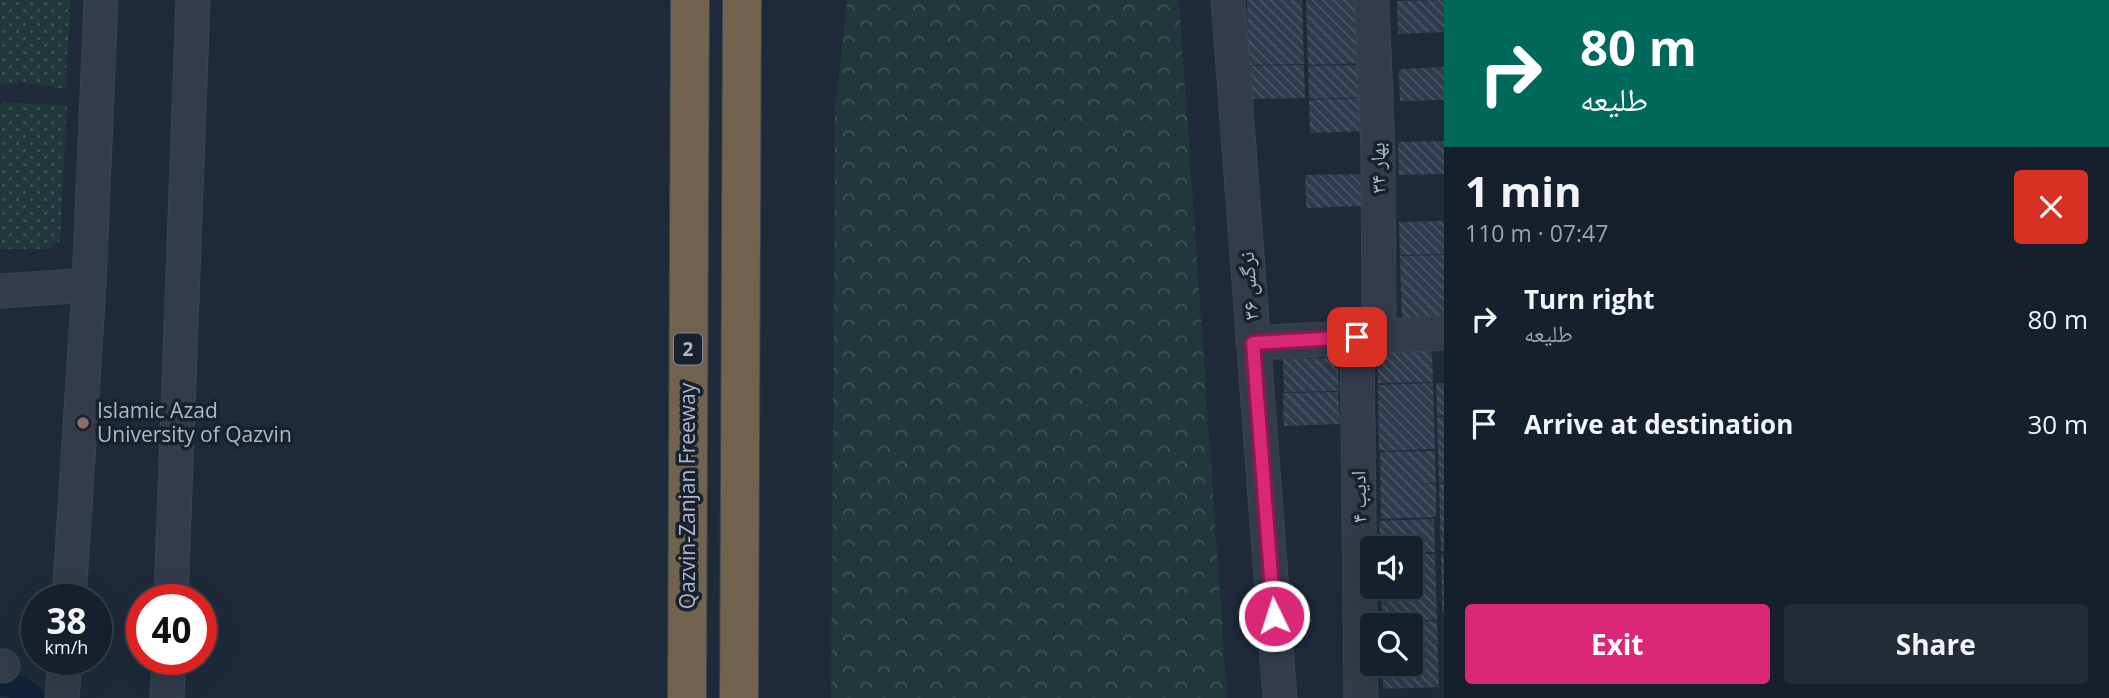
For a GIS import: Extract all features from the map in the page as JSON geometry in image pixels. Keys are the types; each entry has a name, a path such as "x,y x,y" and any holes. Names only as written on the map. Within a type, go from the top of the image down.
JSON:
{"highway":[{"name":"Qazvin-Zanjan Freeway","path":"687,698 690,0"},
{"path":"739,698 742,0"}],"street":[{"path":"70,584 89,285 101,0"},
{"path":"172,584 193,0"},
{"name":"نرگس ۳۶","path":"1228,0 1280,698"},
{"name":"بهار ۳۴","path":"1368,337 1378,151 1371,0"},
{"path":"0,291 89,285"},
{"path":"1253,343 1444,333"},
{"name":"ادیب ۴","path":"1361,698 1368,337"},
{"path":"62,698 64,675"},
{"path":"167,698 168,675"}],"green space":[{"path":"0,0 71,0 65,89 23,82 0,85"},
{"path":"847,0 1179,0 1227,698 831,698 835,112"},
{"path":"4,102 67,106 60,241 47,249 0,249 0,105"}],"building":[{"path":"1247,0 1302,0 1304,64 1249,65"},
{"path":"1306,0 1361,0 1363,63 1308,65 1307,32 1311,31 1307,31"},
{"path":"1444,0 1444,32 1398,34 1397,1"},
{"path":"1304,65 1305,98 1250,99 1249,66"},
{"path":"1363,65 1365,97 1309,99 1308,66"},
{"path":"1444,67 1444,100 1400,101 1399,69"},
{"path":"1364,98 1365,131 1310,133 1309,100"},
{"path":"1444,141 1444,174 1399,175 1398,142"},
{"path":"1360,174 1362,206 1306,208 1305,175"},
{"path":"1444,221 1444,254 1400,255 1399,222"},
{"path":"1444,255 1444,321 1402,322 1400,256"},
{"path":"1432,349 1433,382 1378,383 1377,351"},
{"path":"1338,358 1339,391 1284,392 1283,359"},
{"path":"1433,383 1435,449 1379,451 1378,385"},
{"path":"1436,383 1444,383 1444,415 1437,416"},
{"path":"1338,392 1340,424 1284,426 1283,393"},
{"path":"1437,417 1444,417 1444,483 1439,483"},
{"path":"1435,451 1436,483 1416,484 1436,484 1436,517 1381,519 1380,452"},
{"path":"1444,484 1444,551 1441,551 1439,485"},
{"path":"1434,519 1435,552 1423,552 1423,536 1380,536 1379,521"},
{"path":"1423,554 1435,554 1437,620 1423,620 1423,613 1382,613 1381,599 1423,599"},
{"path":"1441,554 1444,554 1444,612 1442,612"},
{"path":"1437,621 1439,687 1383,689 1383,676 1423,676 1423,622"}],"waterway":[{"path":"0,683 20,688 33,698"}],"place":[{"name":"Islamic Azad University of Qazvin","path":"83,423"}],"route":[{"path":"1274,616 1253,343 1357,337"}]}
